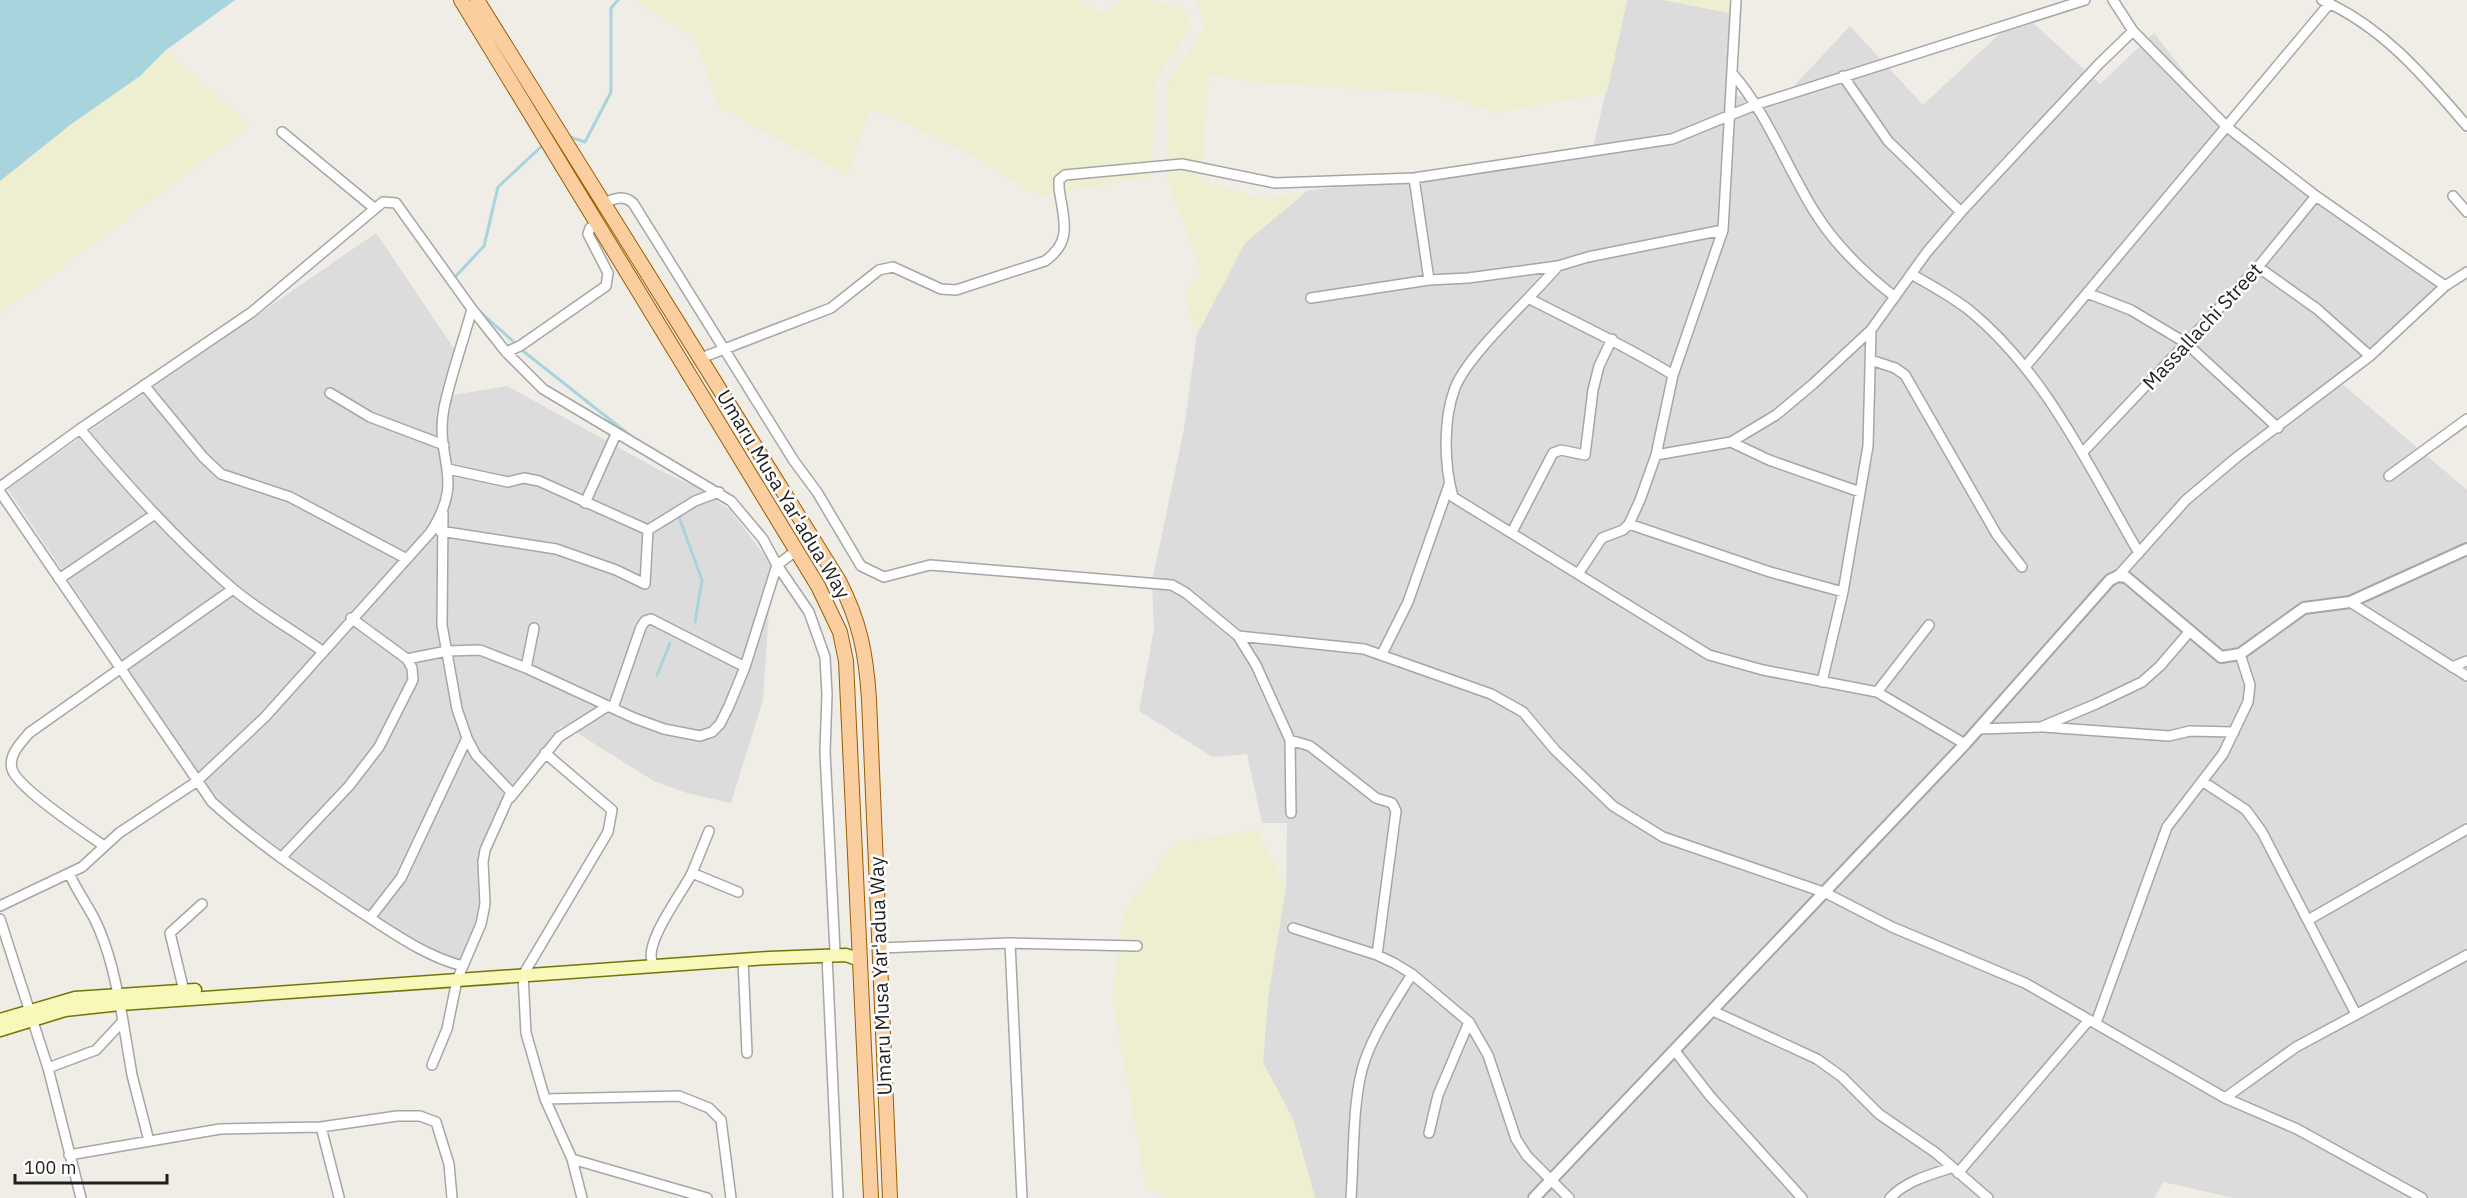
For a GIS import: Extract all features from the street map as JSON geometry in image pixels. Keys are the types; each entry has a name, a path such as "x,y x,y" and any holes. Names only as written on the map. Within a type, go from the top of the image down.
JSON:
{"main road":[{"name":"Umaru Musa Yar'adua Way","path":"461,0 797,549 831,610 840,632 846,661 871,1198"},
{"name":"Umaru Musa Yar'adua Way","path":"477,0 839,580 862,633 869,699 890,1198"},
{"path":"0,1020 120,999 184,991 460,972 525,971 831,954 851,949 859,944"},
{"path":"525,971 754,953 831,954 846,955 860,960"},
{"path":"120,999 460,972"},
{"path":"0,1030 30,1014"}],"street":[{"path":"1578,573 1602,538 1629,524 1656,455 1673,375 1723,230 1736,0"},
{"path":"701,358 725,351 831,308 879,270 893,267 941,289 956,290 1046,261 1064,242 1059,180 1065,175 1182,164 1275,183 1414,178 1672,139 1755,105 2085,0"},
{"path":"2113,0 2133,31 2227,127 2316,196 2445,286"},
{"path":"2025,368 2227,127 2326,2 2371,28 2410,60 2467,126"},
{"path":"1656,455 1731,442 1776,415 1814,384 1871,330 1911,274 1961,212 2091,72 2133,31"},
{"path":"1732,73 1755,105 1814,212 1839,245 1871,278 1895,297"},
{"path":"1843,76 1888,141 1961,212"},
{"path":"282,132 374,208"},
{"path":"1414,178 1429,280"},
{"name":"Massallachi Street","path":"2084,452 2258,267 2316,196"},
{"path":"2452,196 2467,212"},
{"path":"603,203 621,197 633,203 794,461 817,492 861,566 884,577 930,565 1167,585 1185,592 1238,636 1256,665 1290,740 1292,813"},
{"path":"0,487 80,429 252,312 374,208 383,202 396,203 472,309 506,352 543,389 616,434 719,492 743,513 763,539 777,565 809,612 825,657 828,694 825,752 838,1198"},
{"path":"506,352 520,346 606,286 608,273 588,234 590,228 598,222"},
{"path":"1311,298 1429,280 1468,279 1558,266 1588,257 1723,230"},
{"path":"1558,266 1479,352 1455,388 1445,445 1452,497 1709,655 1753,668 1877,692 1965,744"},
{"path":"2258,267 2317,309 2370,356"},
{"path":"1534,1198 1826,893 1965,744 2110,579 2118,576 2186,500 2237,457 2370,356 2445,286 2467,272"},
{"path":"1911,274 1970,311 2025,368 2084,452 2139,553"},
{"path":"2087,293 2131,310 2186,343 2278,428"},
{"path":"1530,298 1593,332 1612,339 1673,375"},
{"path":"0,906 82,867 119,833 196,782 265,717 351,618 430,533 443,513 449,495 442,429 444,408 472,309"},
{"path":"1822,682 1843,592 1868,446 1871,330"},
{"path":"1512,532 1553,453 1561,450 1585,455 1593,390 1599,366 1612,339"},
{"path":"1871,360 1895,368 1905,375 1992,526 2022,567"},
{"path":"144,385 203,457 221,474 290,497 405,558"},
{"path":"330,393 370,417 444,445"},
{"path":"2388,476 2467,419"},
{"path":"80,429 155,514 233,589 322,651"},
{"path":"585,503 616,434"},
{"path":"1731,442 1769,460 1860,492"},
{"path":"448,469 508,482 524,478 539,481 648,530"},
{"path":"1382,654 1408,602 1449,485"},
{"path":"0,492 196,782 212,802 247,834 281,858 370,918 460,972"},
{"path":"648,530 694,501 719,492"},
{"path":"432,1065 447,1029 460,972 481,924 485,904 483,862 485,850 511,792 508,786 476,755 467,738 457,709 441,598 443,513"},
{"path":"59,579 155,514"},
{"path":"1629,524 1770,572 1843,592"},
{"path":"430,533 443,531 556,549 616,570 645,584 648,530"},
{"path":"407,659 447,651 480,650 664,729 700,736 712,732 720,724 745,667 777,565 797,549"},
{"path":"2118,576 2126,577 2221,657 2240,654 2304,608 2350,602 2467,549"},
{"path":"104,846 22,786 12,770 13,754 29,733 233,589"},
{"path":"2350,602 2467,676"},
{"path":"281,858 349,786 379,747 413,680 412,668 407,659 351,618"},
{"path":"508,800 545,753 568,729 610,707 645,621 651,619 745,667"},
{"path":"1877,692 1929,625"},
{"path":"526,668 534,628"},
{"path":"2041,727 2142,682 2160,666 2190,631"},
{"path":"1238,636 1357,648 1382,654 1469,689 1491,694 1522,712 1555,750 1613,806 1663,837 1826,893 1892,927 2025,983 2225,1098 2297,1129 2422,1198"},
{"path":"1890,1198 1898,1190 1921,1177 1955,1170 2092,1021 2167,827 2223,754 2248,702 2250,685 2240,654"},
{"path":"2452,667 2467,661"},
{"path":"1978,729 2041,727 2169,736 2190,731 2234,732"},
{"path":"370,918 400,878 467,738"},
{"path":"1290,740 1310,746 1376,798 1392,803 1396,811 1377,955"},
{"path":"545,753 612,810 608,832 525,971 526,1033 545,1099 572,1159 582,1198"},
{"path":"2202,781 2246,810 2253,819 2356,1014"},
{"path":"2308,920 2467,829"},
{"path":"652,961 650,953 654,940 692,873 710,831"},
{"path":"69,873 94,917 120,999 132,1075 149,1141"},
{"path":"692,873 738,892"},
{"path":"184,991 170,933 202,904"},
{"path":"0,919 48,1068 81,1198"},
{"path":"1293,928 1377,955 1412,974 1469,1022 1488,1055 1516,1139 1527,1156 1569,1198"},
{"path":"879,948 1010,943 1137,946"},
{"path":"1010,943 1022,1198"},
{"path":"2225,1098 2296,1047 2467,956"},
{"path":"744,959 747,1053"},
{"path":"1351,1198 1358,1083 1365,1059 1383,1022 1412,974"},
{"path":"1713,1011 1817,1059 1842,1077 1879,1114 1936,1153 1988,1198"},
{"path":"48,1068 96,1050 123,1021"},
{"path":"1429,1133 1438,1095 1469,1022"},
{"path":"1675,1051 1710,1096 1802,1198"},
{"path":"545,1099 679,1096 709,1108 721,1120 731,1198"},
{"path":"69,1155 220,1129 321,1127 397,1116 420,1116 436,1122 449,1164 452,1198"},
{"path":"321,1127 338,1198"},
{"path":"572,1159 707,1198"}],"shaded area":[{"path":"1627,0 1663,0 1730,13 1730,94 1777,104 1850,26 1923,105 2022,13 2100,84 2154,33 2208,103 2316,196 2455,285 2340,382 2467,490 2467,1198 2234,1198 2163,1182 2154,1198 1315,1198 1293,1119 1263,1063 1268,998 1286,886 1287,823 1262,823 1247,754 1213,757 1139,711 1154,629 1152,582 1184,429 1197,334 1245,243 1307,191 1593,147"},
{"path":"376,233 455,350 447,396 507,386 661,471 696,487 730,510 772,565 763,700 731,803 687,793 654,781 574,731 561,726 495,816 479,917 457,969 314,887 242,830 197,772 7,488"}],"green space":[{"path":"635,0 1082,0 1085,5 1104,14 1120,0 1153,0 1184,10 1192,26 1154,83 1152,176 1039,196 948,142 870,108 847,175 719,107 695,38"},
{"path":"1197,0 1627,0 1607,92 1496,113 1440,94 1266,83 1209,75 1201,181 1265,199 1307,191 1245,243 1197,334 1184,296 1202,273 1167,178 1167,82 1204,29"},
{"path":"1663,0 1731,0 1730,13"},
{"path":"166,50 250,126 0,314 0,181 70,125 140,76"},
{"path":"1258,830 1286,886 1268,998 1263,1063 1293,1119 1315,1198 1166,1198 1146,1186 1112,996 1124,911 1175,843"}],"water":[{"path":"0,0 235,0 166,50 140,76 70,125 0,181"}],"waterway":[{"path":"567,136 585,142 611,92 611,8 618,0"},
{"path":"456,276 484,246 498,187 543,145"},
{"path":"478,310 514,342"},
{"path":"523,351 632,437"},
{"path":"679,517 702,580 695,622"},
{"path":"657,675 670,643"}]}
